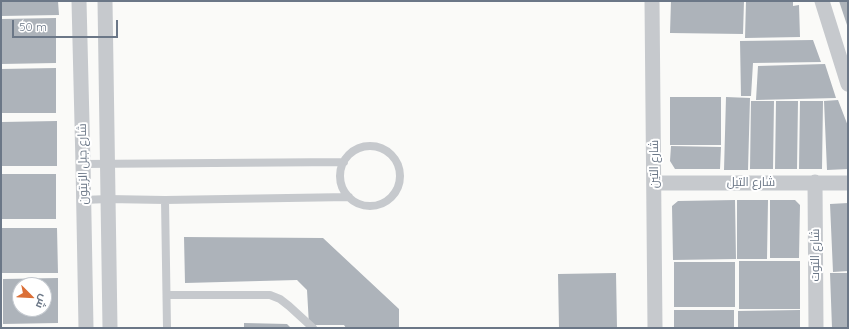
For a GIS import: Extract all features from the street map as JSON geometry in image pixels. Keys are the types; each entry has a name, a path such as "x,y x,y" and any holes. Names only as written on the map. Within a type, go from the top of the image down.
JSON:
{"street":[{"name":"شارع جبل الزيتون","path":"79,1 86,328"},
{"name":"شارع جبل الزيتون","path":"105,1 110,328"},
{"name":"شارع التين","path":"652,1 655,328"},
{"path":"822,1 848,84"},
{"name":"شارع التوت","path":"815,182 816,328"},
{"name":"شارع التيل","path":"654,183 848,182"}],"lane":[{"path":"363,146 375,146 387,150 396,159 400,171 400,184 394,195 384,203 372,206 360,204 349,197 342,187 340,174 344,162 352,152 363,146"},
{"path":"83,164 344,162"},
{"path":"84,200 349,197"},
{"path":"165,200 168,328"},
{"path":"167,295 270,296 280,299 313,328"}],"building":[{"path":"1,1 58,1 59,15 1,16"},
{"path":"671,1 744,1 743,34 670,33"},
{"path":"746,1 793,1 793,6 799,5 800,37 745,38"},
{"path":"839,1 848,1 848,28"},
{"path":"56,18 56,63 1,64 1,19"},
{"path":"813,40 821,62 753,63 751,96 741,96 740,41"},
{"path":"825,64 836,98 756,100 758,66"},
{"path":"56,68 56,113 1,113 1,69"},
{"path":"670,97 721,97 721,145 670,145"},
{"path":"726,97 750,98 748,170 724,170"},
{"path":"838,100 848,126 848,169 827,170 824,101"},
{"path":"751,101 774,101 773,169 750,169"},
{"path":"776,101 798,101 797,169 775,169"},
{"path":"800,101 823,101 822,169 799,169"},
{"path":"57,121 57,166 2,166 2,122"},
{"path":"671,146 721,147 720,169 675,169 670,161"},
{"path":"1,174 56,174 56,219 1,219"},
{"path":"735,200 736,259 673,260 672,206 678,201"},
{"path":"737,200 768,200 767,259 737,259"},
{"path":"770,200 795,200 800,205 799,258 770,258"},
{"path":"848,203 848,271 833,272 830,204"},
{"path":"2,228 57,228 58,273 2,273"},
{"path":"184,237 323,238 399,309 399,328 346,328 344,325 309,325 307,290 297,280 185,283"},
{"path":"739,261 800,261 800,309 739,309"},
{"path":"674,262 735,262 735,307 674,307"},
{"path":"616,273 617,328 559,328 558,274"},
{"path":"830,273 848,273 848,328 832,328"},
{"path":"52,278 58,278 58,323 3,324 3,279 12,279 12,317 52,317"},
{"path":"674,310 734,310 734,328 674,328"},
{"path":"800,310 800,328 738,328 738,311"},
{"path":"244,323 287,324 291,328 244,328"}]}
